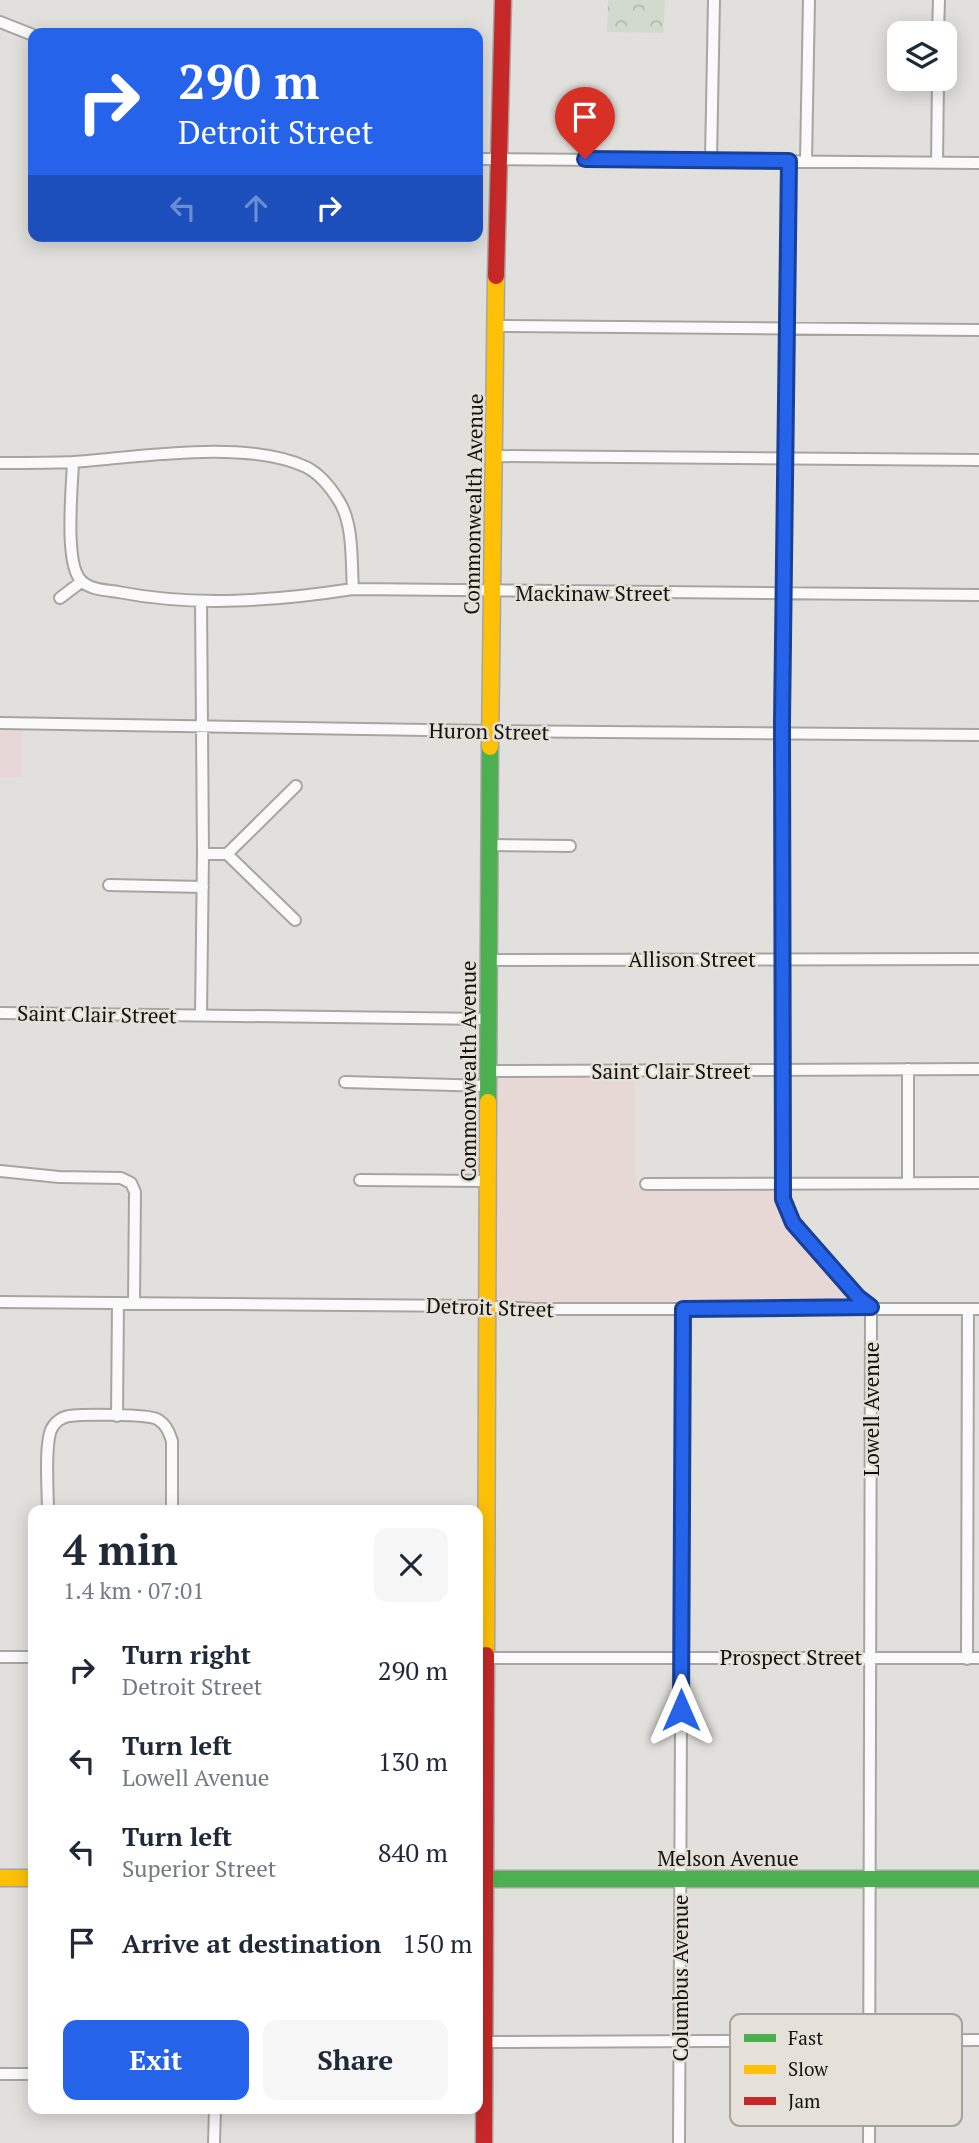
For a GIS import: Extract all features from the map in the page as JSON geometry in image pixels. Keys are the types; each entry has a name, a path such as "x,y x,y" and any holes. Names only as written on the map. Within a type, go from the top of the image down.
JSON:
{"main road":[{"name":"Commonwealth Avenue","path":"483,1600 488,1307 490,731 494,592 497,159 503,0"},
{"path":"0,1878 28,1878"},
{"name":"Melson Avenue","path":"483,1879 979,1879"},
{"name":"Commonwealth Avenue","path":"483,1933 483,2058"},
{"name":"Commonwealth Avenue","path":"483,2114 484,2143"}],"street":[{"path":"711,160 715,0"},
{"path":"806,161 809,0"},
{"path":"939,0 939,21"},
{"path":"0,22 28,33"},
{"path":"937,163 938,91"},
{"path":"483,159 979,163"},
{"path":"789,161 782,733 783,1199 793,1223 858,1297 871,1307"},
{"path":"496,326 979,330"},
{"path":"0,463 73,462 151,454 209,452 266,456 309,468 341,503 349,536 353,589"},
{"path":"494,456 979,460"},
{"path":"60,598 81,582 74,570 72,541 73,462"},
{"name":"Mackinaw Street","path":"81,582 92,587 147,597 201,601 300,597 353,589 979,595"},
{"path":"201,601 204,854 201,1015"},
{"name":"Huron Street","path":"0,723 979,735"},
{"path":"227,854 296,786"},
{"path":"490,845 570,846"},
{"path":"204,854 227,854 295,920"},
{"path":"108,885 203,887"},
{"name":"Allison Street","path":"490,960 979,959"},
{"name":"Saint Clair Street","path":"0,1013 489,1019"},
{"path":"908,1069 908,1182"},
{"name":"Saint Clair Street","path":"345,1082 782,1070 979,1069"},
{"path":"0,1171 59,1177 121,1178 131,1183 135,1192 134,1303"},
{"path":"360,1180 489,1181"},
{"path":"646,1184 979,1183"},
{"name":"Detroit Street","path":"0,1302 488,1307 534,1310 871,1307 974,1309"},
{"path":"117,1416 118,1303"},
{"name":"Lowell Avenue","path":"870,2014 871,1307"},
{"name":"Columbus Avenue","path":"679,2143 683,1309"},
{"path":"973,1658 974,1309"},
{"path":"48,1505 48,1442 52,1427 57,1422 69,1416 149,1416 163,1424 172,1441 172,1505"},
{"path":"0,1657 28,1657"},
{"name":"Prospect Street","path":"483,1658 973,1658"},
{"path":"485,2042 730,2041"},
{"path":"0,2074 28,2074"},
{"path":"214,2143 215,2114"}],"shaded area":[{"path":"0,728 22,728 22,777 0,777"},
{"path":"635,1078 635,1189 779,1187 780,1207 786,1219 859,1303 497,1304 498,1079"}],"green space":[{"path":"608,0 665,0 663,33 607,32"}],"traffic: fast":[{"path":"488,1102 490,747"},
{"path":"483,1879 979,1879"}],"traffic: slow":[{"path":"490,747 496,276"},
{"path":"486,1655 488,1102"},
{"path":"0,1878 28,1878"}],"traffic: jam":[{"path":"496,276 503,0"},
{"path":"484,2143 486,1655"}],"route":[{"path":"585,159 789,161 782,722 783,1199 793,1223 858,1297 871,1307 683,1309 681,1710"}]}
